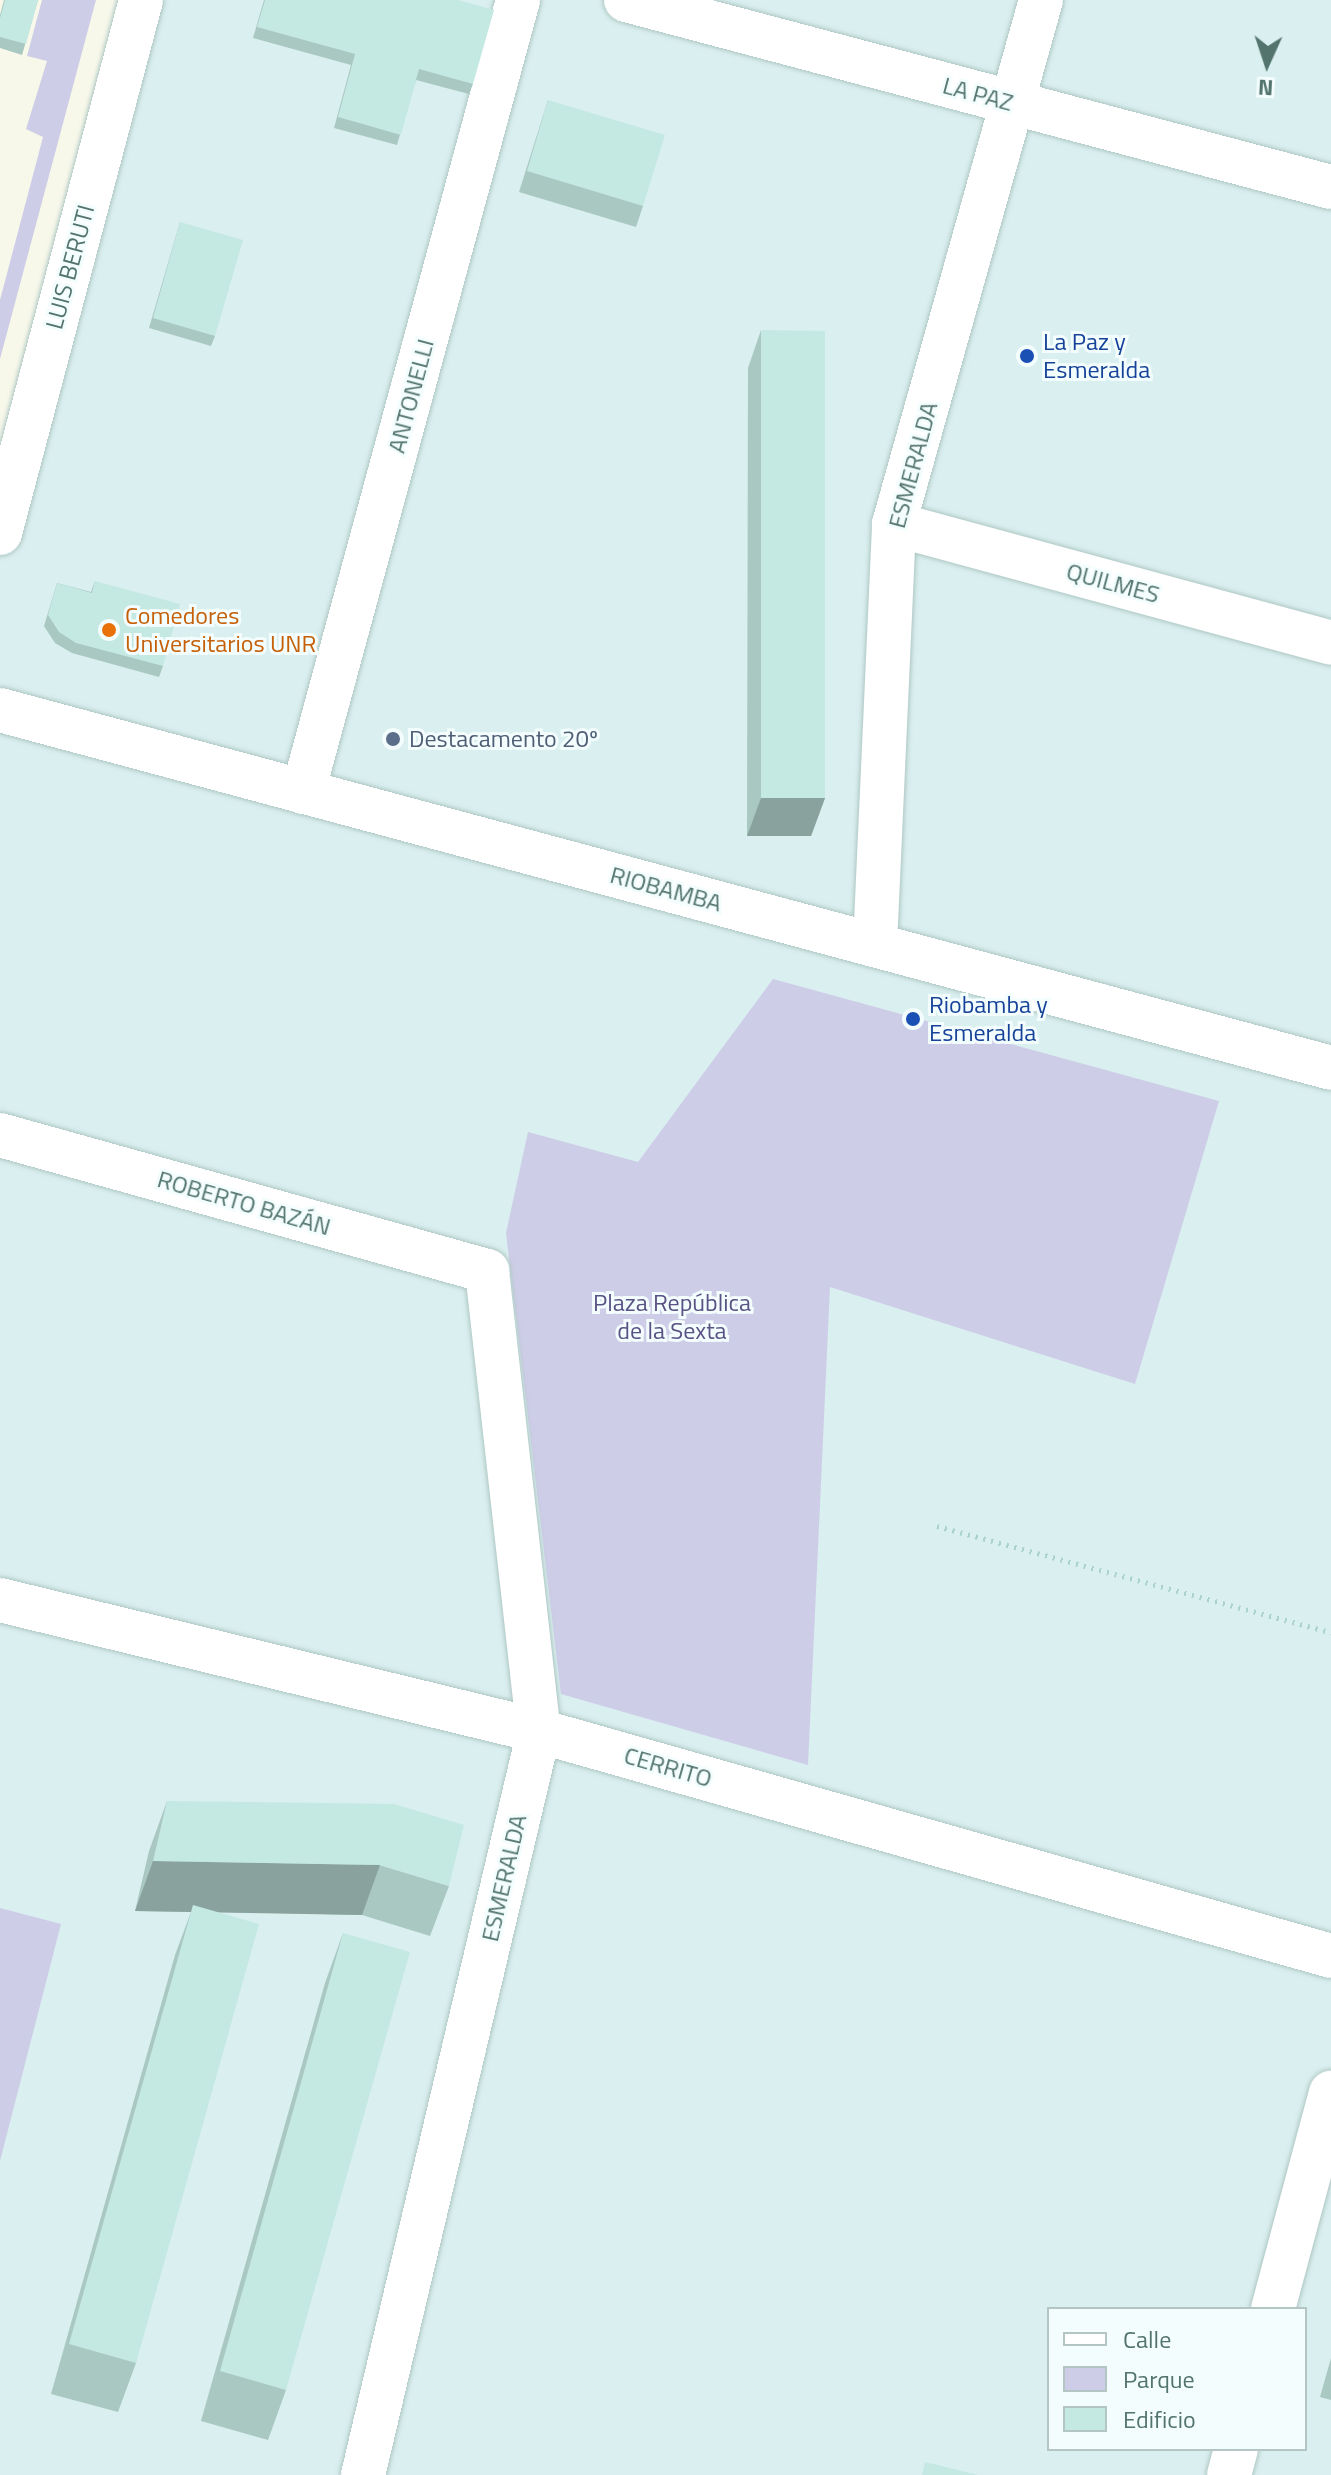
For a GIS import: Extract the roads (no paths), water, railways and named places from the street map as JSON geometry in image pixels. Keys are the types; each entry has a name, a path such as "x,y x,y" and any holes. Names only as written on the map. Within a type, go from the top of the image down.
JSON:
{"street":[{"name":"LUIS BERUTI","path":"0,533 141,0"},
{"name":"ANTONELLI","path":"303,792 518,0"},
{"name":"LA PAZ","path":"626,0 1331,187"},
{"name":"ESMERALDA","path":"875,945 894,524 1041,0"},
{"name":"QUILMES","path":"894,524 1331,643"},
{"name":"RIOBAMBA","path":"0,710 1331,1068"},
{"name":"ROBERTO BAZÁN","path":"0,1135 487,1271"},
{"name":"ESMERALDA","path":"363,2475 539,1731 487,1271"},
{"name":"CERRITO","path":"0,1600 539,1731 1331,1956"},
{"path":"1274,2307 1331,2093"},
{"path":"1229,2475 1235,2451"}],"place":[{"name":"La Paz y Esmeralda","path":"1027,356"},
{"name":"Comedores Universitarios UNR","path":"109,630"},
{"name":"Destacamento 20º","path":"393,739"},
{"name":"Riobamba y Esmeralda","path":"913,1019"}],"park label":[{"name":"Plaza República de la Sexta","path":"672,1317"}]}
